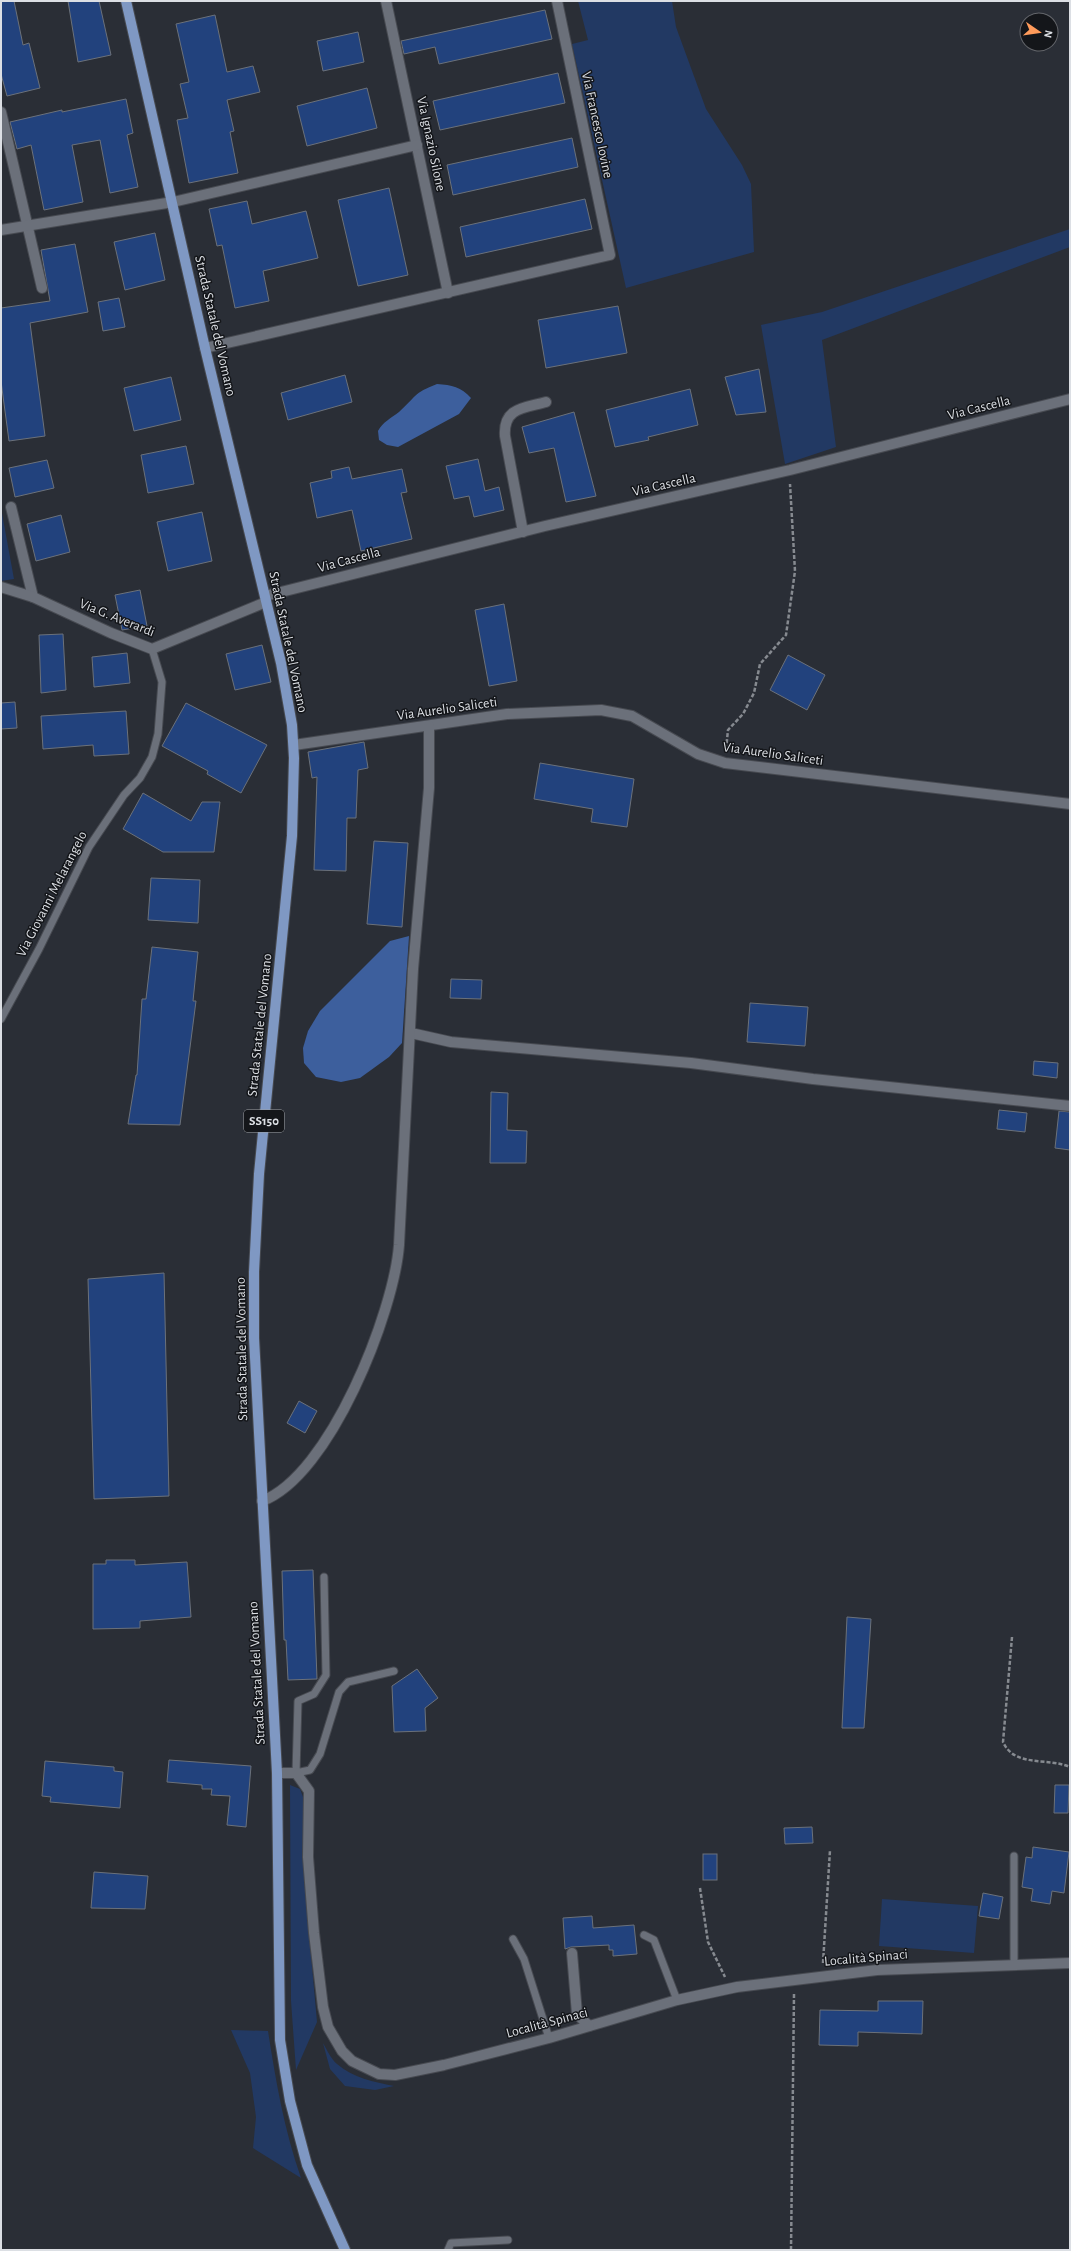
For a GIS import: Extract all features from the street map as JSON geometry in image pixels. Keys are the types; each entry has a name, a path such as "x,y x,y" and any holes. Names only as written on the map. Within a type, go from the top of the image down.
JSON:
{"main road":[{"name":"Strada Statale del Vomano","path":"126,1 173,202 205,348 286,687 294,745 293,812 290,861 265,1104 254,1245 254,1338 276,1773 278,2010 284,2072 297,2133 307,2165 345,2250"}],"street":[{"name":"Via Ignazio Silone","path":"386,1 448,293"},
{"name":"Via Francesco Iovine","path":"448,293 610,255 556,1"},
{"path":"1,112 42,288"},
{"path":"1,230 29,227 173,202 417,145"},
{"path":"205,348 448,293"},
{"name":"Via Cascella","path":"265,599 523,532 790,470 1070,399"},
{"path":"523,532 505,436 505,424 514,412 546,402"},
{"path":"10,507 33,597"},
{"name":"Via G. Averardi","path":"1,587 33,597 111,633 152,649 265,599"},
{"name":"Via Aurelio Saliceti","path":"294,745 507,714 610,710 639,719 694,752 725,763 1070,804"},
{"path":"262,1501 278,1492 298,1473 319,1450 333,1429 355,1386 389,1300 398,1261 411,1033 413,969 428,796 429,726"},
{"path":"411,1033 451,1042 690,1063 813,1079 1070,1106"},
{"path":"276,1773 296,1774"},
{"name":"Località Spinaci","path":"296,1774 309,1791 308,1856 314,1933 323,2006 328,2027 342,2051 352,2061 367,2070 379,2074 395,2075 444,2065 550,2038 677,2000 737,1987 877,1970 1070,1963"},
{"path":"572,1953 577,2014 589,2026"}],"lane":[{"name":"Via Giovanni Melarangelo","path":"1,1019 39,949 89,847 124,795 140,778 152,757 158,734 162,682 152,649"},
{"path":"324,1577 326,1675 314,1694 298,1701 296,1774 310,1770 320,1754 339,1692 348,1682 394,1671"},
{"path":"1014,1856 1014,1964"},
{"path":"644,1935 654,1940 677,2000"},
{"path":"513,1939 524,1959 550,2038"},
{"path":"448,2250 451,2243 508,2240"}],"path":[{"path":"725,763 728,730 743,714 754,693 760,664 786,635 794,571 790,470"},
{"path":"1012,1636 1003,1742 1007,1750 1018,1759 1060,1763 1070,1767"},
{"path":"824,1976 823,1953 830,1850"},
{"path":"700,1888 708,1942 724,1976 737,1987"},
{"path":"791,2250 794,1979"}],"shaded area":[{"path":"578,1 672,1 676,27 706,109 742,165 751,184 754,252 626,288 572,44 588,40"},
{"path":"1070,229 1070,247 822,340 836,447 785,464 761,325 822,312"},
{"path":"437,384 456,387 464,391 471,398 459,414 398,447 387,445 379,440 378,431 385,423 423,390"},
{"path":"1,508 14,579 1,581"},
{"path":"409,936 402,1043 389,1057 360,1078 341,1082 316,1077 304,1063 303,1048 308,1031 320,1011 390,941"},
{"path":"290,1785 300,1789 303,1797 304,1878 317,2022 296,2070 291,2001"},
{"path":"882,1899 978,1906 974,1953 879,1946"},
{"path":"231,2030 268,2031 277,2087 285,2123 301,2178 253,2148 256,2117 250,2073"},
{"path":"323,2043 333,2060 343,2069 364,2079 394,2086 375,2090 345,2086 330,2069"}],"building":[{"path":"1,1 14,1 23,45 29,43 40,88 7,96 1,74"},
{"path":"68,1 99,1 111,55 78,62"},
{"path":"545,10 552,39 439,64 435,47 404,54 401,41"},
{"path":"215,15 227,72 253,66 260,92 227,100 234,131 230,132 238,173 189,183 177,120 188,118 180,84 189,82 176,24"},
{"path":"358,32 364,62 323,71 317,41"},
{"path":"558,73 565,103 440,130 433,101"},
{"path":"367,88 377,128 307,146 297,106"},
{"path":"126,99 133,133 127,135 138,187 110,193 100,140 72,145 83,202 44,210 31,145 17,149 10,122 62,110 62,112"},
{"path":"572,138 578,167 453,195 447,165"},
{"path":"389,188 408,275 358,286 338,200"},
{"path":"585,199 592,229 466,257 460,227"},
{"path":"247,201 252,224 306,211 318,258 263,271 269,301 235,308 222,245 217,246 209,209"},
{"path":"155,233 165,280 125,290 114,242"},
{"path":"75,244 88,312 30,323 45,436 9,441 1,381 1,308 50,301 41,250"},
{"path":"119,298 125,327 103,331 98,302"},
{"path":"618,306 627,353 546,368 538,320"},
{"path":"759,369 766,412 736,415 725,377"},
{"path":"345,375 352,402 288,420 281,393"},
{"path":"171,377 181,420 134,431 124,388"},
{"path":"690,389 698,425 648,437 649,440 615,447 606,410"},
{"path":"574,412 596,496 566,502 554,448 529,453 522,427"},
{"path":"186,446 194,484 148,493 141,455"},
{"path":"478,459 485,491 499,487 504,510 474,517 469,496 454,499 446,466"},
{"path":"47,460 54,488 15,497 9,468"},
{"path":"349,467 352,479 402,469 407,492 401,493 412,539 361,551 352,510 317,518 310,483 332,478 331,471"},
{"path":"202,512 212,561 168,571 157,522"},
{"path":"61,515 70,552 36,561 27,524"},
{"path":"140,590 147,626 122,630 115,595"},
{"path":"504,604 517,681 489,686 475,610"},
{"path":"63,634 66,690 41,693 39,635"},
{"path":"262,645 271,682 235,690 226,654"},
{"path":"127,653 130,683 94,687 92,657"},
{"path":"788,655 825,675 807,710 770,690"},
{"path":"15,702 17,728 1,729 1,703"},
{"path":"186,703 267,745 241,793 207,774 208,771 162,746"},
{"path":"126,711 129,754 94,756 93,745 43,749 41,716"},
{"path":"364,742 368,768 358,770 356,818 347,818 346,871 314,870 317,777 312,778 308,752"},
{"path":"540,763 634,779 627,827 591,822 593,809 534,799"},
{"path":"143,793 191,821 202,802 220,802 214,852 163,852 123,829"},
{"path":"374,841 408,843 402,927 367,924"},
{"path":"151,878 200,880 198,923 148,920"},
{"path":"152,947 198,952 193,1001 196,1001 180,1125 128,1124 137,1075 142,999 146,999"},
{"path":"451,979 482,980 481,999 450,998"},
{"path":"750,1003 808,1007 805,1046 747,1042"},
{"path":"1034,1061 1058,1063 1057,1078 1033,1075"},
{"path":"491,1092 508,1093 507,1130 527,1131 526,1163 490,1163"},
{"path":"999,1110 1027,1113 1025,1132 997,1129"},
{"path":"1059,1111 1070,1112 1070,1150 1055,1148"},
{"path":"164,1273 169,1496 94,1499 88,1279"},
{"path":"299,1401 317,1411 305,1433 287,1423"},
{"path":"106,1560 135,1560 135,1565 187,1562 191,1617 140,1621 140,1628 93,1629 93,1564 106,1564"},
{"path":"313,1570 317,1679 288,1680 286,1640 284,1640 282,1571"},
{"path":"847,1617 871,1619 864,1728 842,1728"},
{"path":"417,1669 438,1698 425,1708 426,1731 394,1732 392,1686"},
{"path":"169,1760 251,1766 246,1827 227,1825 230,1796 211,1795 212,1789 202,1789 202,1785 167,1782"},
{"path":"45,1761 114,1767 114,1771 123,1772 120,1808 50,1802 51,1797 42,1796"},
{"path":"1055,1785 1069,1785 1068,1813 1054,1813"},
{"path":"812,1827 813,1843 785,1844 784,1828"},
{"path":"1033,1847 1069,1852 1064,1893 1052,1891 1050,1904 1031,1901 1033,1889 1022,1887 1026,1857 1032,1858"},
{"path":"703,1854 717,1854 717,1880 703,1880"},
{"path":"94,1872 148,1876 145,1909 91,1908"},
{"path":"983,1893 1003,1897 999,1919 979,1916"},
{"path":"592,1916 593,1928 634,1925 637,1954 613,1956 613,1950 609,1950 609,1945 571,1947 565,1949 563,1918"},
{"path":"878,2001 923,2001 922,2034 858,2032 858,2046 819,2045 820,2010 878,2011"}]}
